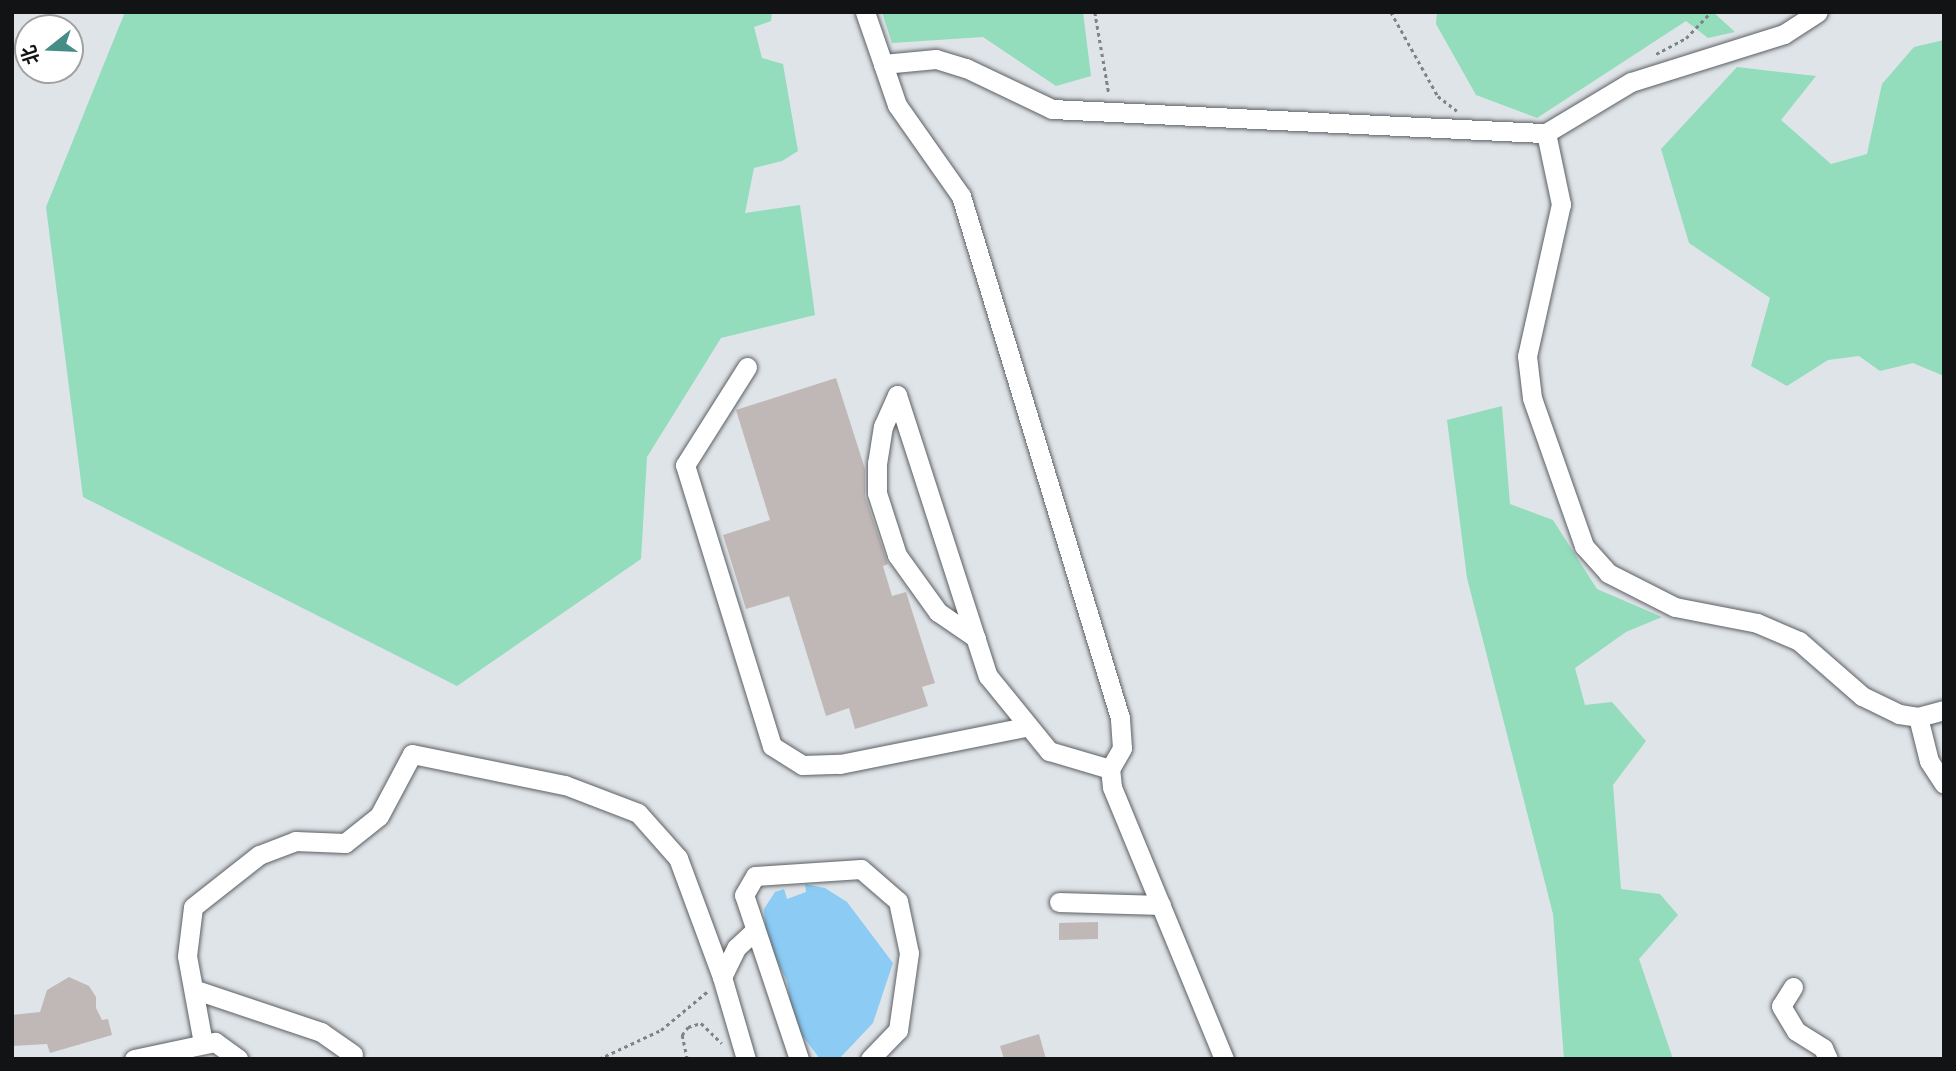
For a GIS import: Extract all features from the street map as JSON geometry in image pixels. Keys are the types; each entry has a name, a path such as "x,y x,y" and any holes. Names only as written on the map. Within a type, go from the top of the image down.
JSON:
{"street":[{"path":"865,12 897,105 961,196 1120,718 1122,748 1110,769 1112,787 1224,1059"},
{"path":"883,64 936,59 966,68 1052,109 1112,115 1546,133 1631,82 1784,33 1818,12"},
{"path":"1546,133 1561,204 1527,356 1532,398 1584,546 1608,573 1675,607 1758,623 1799,642 1862,696 1899,714 1919,717 1944,710"},
{"path":"747,367 685,466 772,746 803,765 840,764 1026,727"},
{"path":"976,638 938,612 897,555 877,493 877,463 883,426 897,395 914,446 976,638 988,676 1026,727 1049,751 1110,769"},
{"path":"1919,717 1929,761 1944,784"},
{"path":"204,1043 196,990 187,956 193,906 260,855 295,841 345,843 379,816 412,754 565,785 638,813 678,858 722,977 746,1059"},
{"path":"799,1059 744,895 755,876 861,869 898,901 909,953 898,1030 870,1059"},
{"path":"1059,902 1161,905"},
{"path":"722,977 736,948 754,931"},
{"path":"1793,987 1781,1006 1796,1031 1823,1048 1828,1059"},
{"path":"196,990 321,1032 353,1054"},
{"path":"134,1059 215,1042 238,1059"}],"path":[{"path":"1095,12 1112,115"},
{"path":"1391,12 1438,96 1481,130"},
{"path":"1653,57 1686,38 1711,12"},
{"path":"599,1059 661,1030 722,977"},
{"path":"687,1059 682,1035 688,1027 701,1023 714,1031 725,1049"}],"green space":[{"path":"125,12 772,12 771,21 754,27 762,58 783,64 798,151 782,161 754,168 745,213 800,205 815,315 721,338 647,457 641,559 457,686 83,497 46,207"},
{"path":"882,12 1083,12 1091,76 1056,86 983,37 892,43"},
{"path":"1437,12 1713,12 1735,32 1708,38 1686,21 1537,118 1476,95 1436,24"},
{"path":"1944,40 1944,376 1913,363 1880,371 1859,356 1828,360 1787,386 1751,366 1770,298 1689,243 1661,149 1737,67 1816,76 1781,120 1831,164 1867,154 1882,84 1914,47"},
{"path":"1502,406 1510,504 1553,520 1597,589 1662,617 1626,632 1575,668 1585,705 1612,702 1646,741 1613,785 1621,889 1660,894 1678,915 1639,959 1673,1059 1564,1059 1553,914 1467,578 1447,420"}],"water":[{"path":"805,884 825,888 847,902 893,963 873,1023 839,1059 820,1059 793,1023 787,981 766,939 764,909 775,892 784,889 787,899 806,892"}],"building":[{"path":"836,378 865,469 865,496 888,564 883,566 892,596 906,592 935,683 922,687 928,706 855,729 849,708 826,716 789,596 746,609 723,535 770,520 736,410"},
{"path":"1098,922 1098,939 1059,940 1059,923"},
{"path":"69,977 89,986 96,997 96,1008 102,1020 108,1019 112,1035 50,1053 47,1044 12,1046 12,1015 40,1012 47,990"},
{"path":"1039,1034 1046,1059 1004,1059 1000,1046"}]}
